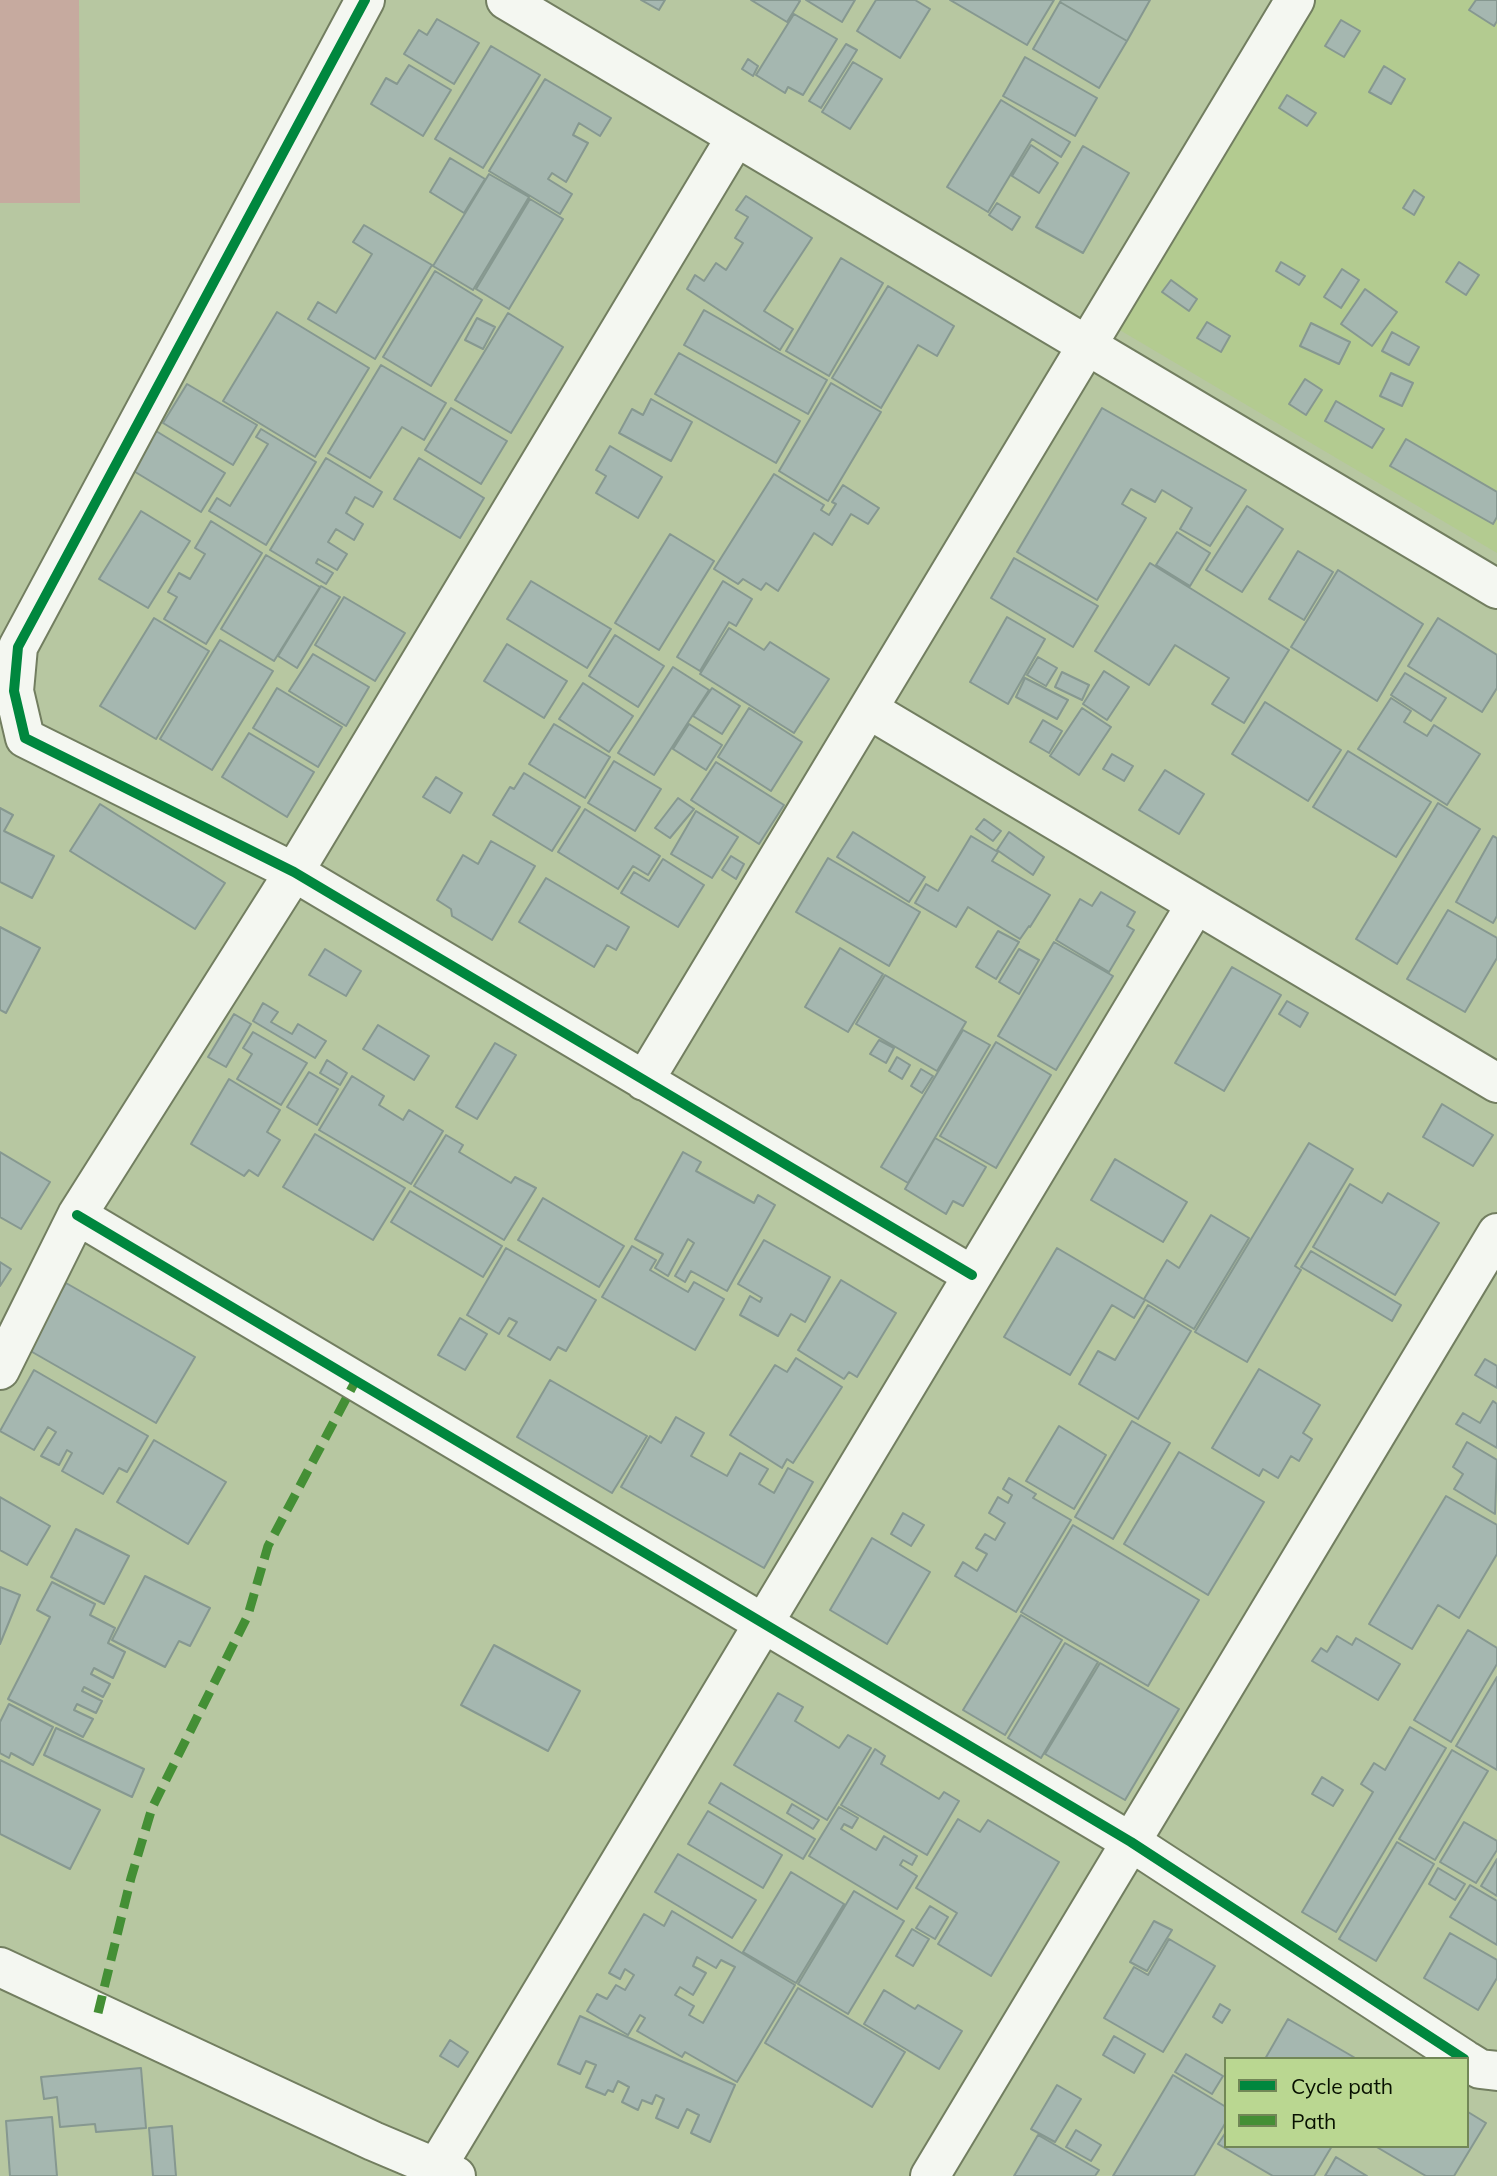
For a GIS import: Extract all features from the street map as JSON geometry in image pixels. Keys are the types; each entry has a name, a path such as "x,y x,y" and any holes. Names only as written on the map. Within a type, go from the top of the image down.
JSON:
{"street":[{"path":"365,0 18,648 14,691 25,738 294,872 972,1275"},
{"path":"506,0 1497,589"},
{"path":"644,1081 1295,0"},
{"path":"0,1370 77,1215 294,872 736,137"},
{"path":"868,709 1497,1083"},
{"path":"0,1967 374,2159 446,2172 763,1624 1196,904"},
{"path":"77,1215 1131,1842 1461,2057"},
{"path":"930,2176 1497,1233"},
{"path":"1469,2062 1480,2069 1497,2071"}],"shaded area":[{"path":"0,0 79,0 80,203 0,203"},
{"path":"1315,0 1497,0 1497,553 1118,329"}],"building":[{"path":"641,0 665,0 659,10"},
{"path":"751,0 798,0 800,1 787,22"},
{"path":"806,0 855,0 842,22"},
{"path":"876,0 915,0 930,9 900,58 857,31"},
{"path":"950,0 1054,0 1027,45"},
{"path":"1150,0 1127,41 1060,2"},
{"path":"1476,0 1497,0 1497,21 1494,26 1469,10"},
{"path":"1060,2 1127,41 1099,88 1033,49"},
{"path":"794,14 837,39 803,95 788,87 785,93 756,75"},
{"path":"437,19 479,43 454,84 404,54 419,30 427,35"},
{"path":"1341,20 1360,31 1344,57 1325,46"},
{"path":"846,44 857,50 821,108 809,101"},
{"path":"491,46 540,75 483,168 435,139"},
{"path":"1025,57 1097,98 1075,136 1003,96"},
{"path":"748,59 758,66 753,76 742,69"},
{"path":"853,62 882,79 850,129 822,112"},
{"path":"409,65 451,90 423,136 371,104 386,78 397,84"},
{"path":"1384,66 1405,79 1391,104 1369,92"},
{"path":"545,79 611,118 600,136 579,123 573,135 588,143 566,182 552,173 548,179 572,194 560,214 489,171"},
{"path":"1287,95 1316,113 1307,126 1279,108"},
{"path":"1001,100 1070,142 1061,157 1032,139 988,212 947,187"},
{"path":"1031,145 1058,163 1039,193 1012,176"},
{"path":"1083,146 1129,173 1083,253 1036,227"},
{"path":"450,158 485,179 464,213 430,192"},
{"path":"489,174 529,197 473,290 433,266"},
{"path":"1414,190 1424,197 1414,215 1403,208"},
{"path":"746,196 812,238 764,311 793,329 780,350 687,289 695,275 704,281 716,263 726,270 743,243 735,238 748,217 736,210"},
{"path":"530,199 563,219 509,309 476,289"},
{"path":"997,203 1020,217 1012,230 989,215"},
{"path":"364,225 432,265 375,359 308,319 318,302 336,313 372,254 353,242"},
{"path":"841,258 883,283 829,376 786,351"},
{"path":"1281,262 1305,276 1299,285 1276,271"},
{"path":"1459,262 1479,275 1466,295 1446,282"},
{"path":"1342,269 1359,280 1341,308 1324,297"},
{"path":"435,271 482,300 431,386 383,357"},
{"path":"1171,280 1197,299 1189,311 1162,292"},
{"path":"888,286 954,326 937,356 918,345 881,408 832,378"},
{"path":"1365,289 1397,312 1372,346 1341,324"},
{"path":"704,310 827,380 808,414 684,345"},
{"path":"277,312 369,368 315,457 223,401"},
{"path":"508,313 563,347 511,433 455,400"},
{"path":"477,318 495,327 483,349 465,340"},
{"path":"1207,322 1230,336 1221,352 1197,338"},
{"path":"1311,323 1350,342 1339,364 1300,346"},
{"path":"1392,332 1419,347 1409,365 1382,351"},
{"path":"679,353 800,421 776,463 655,394"},
{"path":"381,365 446,403 424,440 402,427 370,478 328,453"},
{"path":"1391,373 1413,383 1402,406 1380,396"},
{"path":"1305,379 1322,390 1306,415 1289,404"},
{"path":"831,383 881,412 828,501 779,471"},
{"path":"187,384 257,425 233,465 163,423"},
{"path":"651,399 692,422 671,461 619,433 632,409 643,415"},
{"path":"1336,401 1384,429 1372,448 1325,421"},
{"path":"451,408 507,441 481,484 425,450"},
{"path":"1102,408 1246,490 1210,546 1180,529 1192,508 1162,490 1155,502 1131,489 1122,504 1146,518 1097,600 1017,552"},
{"path":"261,429 316,462 266,545 209,511 217,498 230,506 268,444 256,437"},
{"path":"156,431 225,473 201,512 132,470"},
{"path":"1406,439 1497,492 1497,517 1493,524 1390,466"},
{"path":"610,446 662,477 638,518 596,493 606,476 596,470"},
{"path":"326,458 382,492 373,507 355,497 346,513 363,524 354,540 336,529 328,542 347,554 337,570 318,559 316,563 333,573 326,584 270,550"},
{"path":"419,458 484,498 460,538 394,499"},
{"path":"774,474 824,505 821,510 829,515 836,504 832,502 843,485 879,508 868,524 851,514 832,545 814,533 778,591 766,583 761,590 743,579 738,584 714,569"},
{"path":"1247,506 1283,529 1242,592 1206,570"},
{"path":"141,511 190,541 148,608 99,579"},
{"path":"211,521 262,553 206,644 164,619 177,597 168,592 179,573 190,579 205,554 195,548"},
{"path":"1177,532 1210,553 1190,586 1156,565"},
{"path":"670,534 714,561 659,650 615,623"},
{"path":"1298,551 1333,572 1304,620 1269,599"},
{"path":"266,555 320,587 274,661 221,629"},
{"path":"1014,558 1098,606 1073,647 991,598"},
{"path":"1150,563 1289,650 1244,723 1212,704 1229,678 1175,645 1149,685 1095,651"},
{"path":"1338,570 1423,624 1377,701 1291,647"},
{"path":"531,581 611,629 587,668 507,619"},
{"path":"723,581 752,599 736,626 729,622 700,671 677,657"},
{"path":"321,586 340,597 297,668 278,656"},
{"path":"344,597 405,633 375,681 315,645"},
{"path":"1007,617 1045,639 1008,704 970,682"},
{"path":"154,618 209,651 156,739 100,706"},
{"path":"1438,618 1497,655 1497,688 1482,712 1408,666"},
{"path":"729,628 764,650 770,642 829,679 794,733 700,674"},
{"path":"615,635 664,666 638,707 589,676"},
{"path":"220,640 273,671 212,770 160,739"},
{"path":"507,644 567,681 544,718 484,681"},
{"path":"313,654 369,687 346,726 289,691"},
{"path":"1038,657 1057,668 1046,686 1027,675"},
{"path":"673,667 709,690 654,775 618,753"},
{"path":"1104,671 1129,687 1107,720 1083,704"},
{"path":"1062,672 1089,685 1082,700 1055,687"},
{"path":"1405,673 1446,698 1431,721 1391,695"},
{"path":"1025,678 1068,700 1057,719 1016,697"},
{"path":"583,683 633,716 609,752 559,719"},
{"path":"277,688 342,727 318,767 253,728"},
{"path":"712,688 740,706 722,734 693,716"},
{"path":"1391,698 1411,711 1404,722 1427,736 1434,725 1480,754 1447,805 1358,749"},
{"path":"1265,702 1341,750 1308,801 1232,754"},
{"path":"749,708 802,742 771,791 718,757"},
{"path":"1082,708 1111,727 1079,775 1050,756"},
{"path":"1043,720 1062,731 1049,753 1030,742"},
{"path":"554,724 610,757 585,798 529,764"},
{"path":"689,724 722,745 706,770 673,749"},
{"path":"249,733 314,772 287,817 222,777"},
{"path":"1348,751 1431,802 1396,857 1313,807"},
{"path":"1112,754 1133,766 1124,781 1103,769"},
{"path":"614,761 661,789 635,831 588,803"},
{"path":"716,762 784,805 759,844 691,800"},
{"path":"1165,770 1204,794 1179,834 1139,810"},
{"path":"524,773 580,807 552,851 493,815 510,787 514,789"},
{"path":"436,777 462,793 450,813 423,797"},
{"path":"678,798 694,809 670,838 655,828"},
{"path":"1438,803 1480,829 1397,964 1356,939"},
{"path":"100,804 225,883 195,929 70,851"},
{"path":"0,808 13,815 4,831 54,856 32,898 0,882"},
{"path":"585,809 660,856 648,875 633,866 618,889 558,852"},
{"path":"696,811 738,837 712,878 671,854"},
{"path":"984,819 1001,831 993,841 976,829"},
{"path":"853,832 925,877 909,902 837,857"},
{"path":"1009,832 1044,857 1033,875 997,850"},
{"path":"971,836 998,852 992,861 1050,895 1020,939 968,907 956,927 915,903 926,884 938,891"},
{"path":"1493,836 1497,838 1497,916 1493,923 1456,902"},
{"path":"491,841 535,866 492,940 452,916 451,909 437,900 463,855 478,864"},
{"path":"731,856 744,864 736,879 722,870"},
{"path":"828,858 920,912 889,966 796,912"},
{"path":"663,859 704,885 678,927 621,893 634,872 649,881"},
{"path":"546,878 629,927 616,950 607,945 594,967 519,922"},
{"path":"1101,892 1135,912 1127,926 1134,930 1109,972 1056,940 1080,899 1092,906"},
{"path":"1448,910 1497,938 1497,958 1465,1012 1407,979"},
{"path":"0,927 40,948 6,1013 0,1010"},
{"path":"998,931 1019,942 996,979 976,967"},
{"path":"1054,942 1113,976 1056,1070 998,1036"},
{"path":"840,948 883,974 848,1032 805,1007"},
{"path":"325,949 361,971 346,996 309,975"},
{"path":"1019,949 1039,960 1019,994 999,982"},
{"path":"1232,967 1281,995 1224,1091 1175,1063"},
{"path":"885,975 966,1022 937,1071 856,1024"},
{"path":"1287,1001 1308,1013 1300,1027 1279,1014"},
{"path":"263,1003 278,1012 271,1022 292,1034 298,1024 326,1041 315,1058 253,1021"},
{"path":"234,1014 251,1024 226,1067 208,1057"},
{"path":"378,1025 429,1056 414,1080 363,1049"},
{"path":"963,1030 990,1045 908,1183 881,1167"},
{"path":"253,1032 307,1063 281,1105 237,1079 252,1054 243,1048"},
{"path":"879,1040 894,1048 886,1063 870,1054"},
{"path":"996,1042 1051,1075 996,1168 940,1136"},
{"path":"495,1043 516,1055 477,1119 456,1107"},
{"path":"897,1057 910,1065 902,1079 889,1071"},
{"path":"327,1060 347,1073 340,1085 320,1073"},
{"path":"921,1069 933,1076 922,1093 911,1086"},
{"path":"309,1072 338,1089 317,1125 287,1107"},
{"path":"352,1076 384,1096 379,1105 403,1120 409,1110 443,1131 411,1184 319,1130"},
{"path":"229,1079 280,1110 267,1132 280,1140 258,1176 249,1170 244,1176 191,1144"},
{"path":"1442,1104 1493,1135 1473,1166 1423,1137"},
{"path":"315,1134 405,1188 373,1240 283,1187"},
{"path":"446,1135 463,1145 459,1152 511,1183 515,1177 536,1188 504,1240 414,1186"},
{"path":"935,1138 986,1167 963,1206 953,1201 946,1214 905,1189"},
{"path":"1309,1143 1353,1169 1295,1266 1301,1270 1247,1362 1195,1332"},
{"path":"0,1152 50,1182 21,1229 0,1217"},
{"path":"683,1152 701,1162 696,1171 754,1203 758,1195 775,1205 727,1291 691,1271 685,1282 675,1276 694,1243 688,1239 668,1276 655,1268 663,1254 635,1239"},
{"path":"1115,1159 1187,1202 1163,1242 1091,1200"},
{"path":"1350,1184 1382,1203 1388,1193 1439,1223 1395,1295 1313,1247"},
{"path":"410,1191 502,1246 483,1277 391,1222"},
{"path":"543,1198 624,1246 599,1287 518,1240"},
{"path":"1211,1215 1249,1238 1194,1329 1144,1299 1167,1260 1179,1268"},
{"path":"764,1240 830,1277 805,1322 791,1314 778,1336 740,1315 750,1296 760,1302 762,1298 738,1284"},
{"path":"632,1246 656,1260 650,1270 688,1292 694,1282 724,1299 695,1350 602,1297"},
{"path":"506,1248 596,1300 566,1351 558,1347 550,1360 508,1336 517,1322 509,1318 499,1334 467,1315"},
{"path":"1057,1248 1145,1300 1134,1318 1112,1305 1070,1375 1004,1337"},
{"path":"1311,1251 1401,1305 1392,1321 1301,1267"},
{"path":"0,1262 11,1269 0,1286"},
{"path":"841,1280 896,1313 857,1377 849,1372 844,1379 798,1350"},
{"path":"66,1283 195,1357 156,1423 27,1349"},
{"path":"1148,1305 1191,1331 1138,1419 1079,1384 1098,1351 1115,1360"},
{"path":"460,1318 487,1334 465,1370 438,1355"},
{"path":"796,1358 842,1387 793,1463 787,1459 782,1468 730,1435 775,1365 787,1372"},
{"path":"1485,1359 1497,1366 1497,1388 1475,1375"},
{"path":"1259,1369 1320,1405 1303,1433 1312,1439 1299,1461 1291,1456 1278,1478 1263,1469 1259,1476 1212,1448"},
{"path":"34,1370 148,1436 127,1472 119,1468 103,1494 62,1471 72,1453 67,1450 59,1465 41,1456 56,1432 48,1427 34,1450 0,1431"},
{"path":"550,1380 647,1436 612,1493 517,1437"},
{"path":"1493,1401 1497,1404 1497,1448 1456,1424 1463,1413 1480,1423"},
{"path":"676,1417 704,1433 691,1456 727,1476 740,1453 768,1469 759,1484 774,1493 788,1468 813,1482 764,1568 621,1487 650,1436 661,1443"},
{"path":"1132,1421 1170,1443 1113,1539 1075,1517"},
{"path":"1059,1426 1106,1455 1074,1509 1026,1481"},
{"path":"154,1440 226,1482 188,1544 117,1502"},
{"path":"1467,1442 1497,1460 1495,1514 1454,1489 1463,1474 1453,1467"},
{"path":"1179,1452 1264,1502 1208,1595 1124,1544"},
{"path":"1009,1478 1036,1494 1033,1498 1071,1520 1016,1612 955,1576 963,1562 977,1571 987,1554 976,1548 985,1534 995,1540 1005,1523 989,1513 998,1497 1008,1503 1012,1495 1003,1489"},
{"path":"1446,1496 1497,1525 1497,1554 1459,1618 1438,1605 1412,1649 1369,1624"},
{"path":"0,1497 50,1526 27,1565 0,1550"},
{"path":"903,1513 924,1525 911,1546 891,1534"},
{"path":"1073,1525 1199,1600 1148,1686 1021,1612"},
{"path":"76,1529 129,1556 104,1604 51,1577"},
{"path":"872,1538 930,1572 887,1644 830,1610"},
{"path":"145,1576 210,1608 190,1646 179,1641 165,1667 112,1640"},
{"path":"52,1582 95,1604 90,1615 115,1628 108,1643 125,1652 113,1678 94,1668 91,1674 110,1684 103,1697 84,1687 82,1691 102,1701 96,1713 77,1704 74,1710 93,1719 83,1737 8,1699 50,1617 37,1610"},
{"path":"0,1587 20,1595 0,1644"},
{"path":"1021,1615 1062,1640 1005,1735 963,1710"},
{"path":"1468,1630 1497,1648 1497,1664 1451,1742 1414,1720"},
{"path":"1337,1636 1352,1645 1356,1638 1400,1664 1378,1700 1312,1661 1321,1648 1327,1652"},
{"path":"1065,1643 1098,1662 1041,1758 1008,1738"},
{"path":"494,1645 580,1691 548,1751 461,1705"},
{"path":"1100,1663 1179,1709 1125,1800 1045,1754"},
{"path":"1497,1677 1497,1770 1456,1746"},
{"path":"778,1693 803,1707 795,1721 839,1748 848,1735 871,1748 827,1820 734,1765"},
{"path":"9,1704 53,1727 33,1765 11,1753 9,1758 0,1753 0,1722"},
{"path":"1410,1727 1446,1748 1336,1932 1302,1912 1373,1792 1361,1784 1374,1763 1385,1770"},
{"path":"56,1728 144,1769 132,1797 44,1755"},
{"path":"875,1749 885,1756 881,1764 939,1799 944,1792 959,1801 927,1855 841,1805"},
{"path":"1452,1750 1488,1771 1435,1860 1399,1839"},
{"path":"0,1760 100,1810 70,1869 0,1834"},
{"path":"1322,1777 1343,1790 1333,1806 1312,1794"},
{"path":"721,1783 815,1839 803,1859 709,1803"},
{"path":"792,1804 819,1820 813,1829 787,1813"},
{"path":"839,1807 858,1818 852,1828 844,1824 841,1829 876,1850 884,1836 917,1856 912,1865 903,1860 900,1865 917,1876 897,1909 809,1856"},
{"path":"708,1811 782,1855 763,1888 688,1844"},
{"path":"958,1819 980,1832 988,1820 1059,1862 991,1976 938,1944 957,1913 916,1888"},
{"path":"1464,1822 1497,1841 1497,1850 1476,1883 1440,1862"},
{"path":"1397,1842 1434,1864 1376,1961 1339,1939"},
{"path":"678,1854 756,1900 732,1938 655,1892"},
{"path":"1497,1859 1497,1896 1481,1886"},
{"path":"1438,1868 1465,1884 1455,1900 1429,1884"},
{"path":"791,1872 844,1904 796,1983 743,1952"},
{"path":"1470,1885 1497,1901 1497,1945 1450,1917"},
{"path":"854,1891 904,1921 848,2014 798,1984"},
{"path":"930,1906 948,1917 935,1939 916,1928"},
{"path":"672,1911 795,1985 737,2082 685,2052 682,2057 637,2031 645,2018 640,2015 628,2035 587,2011 597,1994 607,1999 616,1985 625,1990 634,1975 625,1969 620,1979 609,1973 644,1914 664,1926","holes":["697,1957 716,1968 721,1960 735,1967 703,2023 689,2015 694,2006 675,1995 680,1987 693,1995 706,1973 693,1966"]},
{"path":"1154,1921 1172,1930 1147,1971 1130,1962"},
{"path":"912,1929 929,1939 913,1966 896,1956"},
{"path":"1450,1933 1497,1960 1497,1978 1478,2010 1424,1978"},
{"path":"1169,1939 1215,1966 1163,2052 1104,2018 1134,1967 1148,1975"},
{"path":"798,1988 905,2052 872,2107 765,2043"},
{"path":"884,1990 915,2009 918,2005 962,2031 939,2069 864,2024"},
{"path":"1220,2004 1230,2010 1222,2023 1213,2017"},
{"path":"580,2016 735,2085 710,2142 691,2133 699,2115 687,2109 678,2128 656,2118 664,2099 656,2095 652,2104 642,2100 638,2110 622,2102 629,2087 618,2081 613,2092 608,2090 605,2095 586,2087 596,2065 586,2061 580,2074 558,2064"},
{"path":"1288,2019 1354,2057 1266,2057"},
{"path":"1114,2036 1145,2054 1134,2073 1103,2055"},
{"path":"450,2040 468,2052 458,2067 440,2056"},
{"path":"1186,2054 1223,2076 1212,2094 1175,2072"},
{"path":"141,2068 146,2128 96,2132 95,2124 60,2127 57,2097 44,2099 41,2077"},
{"path":"1173,2075 1224,2106 1224,2125 1194,2176 1113,2176"},
{"path":"1057,2085 1081,2099 1055,2142 1031,2129"},
{"path":"1469,2113 1486,2123 1454,2176 1426,2176 1378,2148 1469,2148"},
{"path":"52,2117 57,2176 10,2176 6,2121"},
{"path":"172,2126 176,2176 153,2176 149,2128"},
{"path":"1076,2130 1101,2145 1091,2161 1066,2147"},
{"path":"1038,2135 1099,2170 1095,2176 1014,2176"},
{"path":"1224,2135 1224,2147 1218,2144"},
{"path":"1225,2148 1331,2148 1314,2176 1273,2176"},
{"path":"1336,2157 1367,2176 1325,2176"}],"marked path":[{"path":"98,2013 131,1878 152,1808 248,1615 268,1546 355,1382"}],"cycle path":[{"path":"365,0 18,647 14,691 25,738 294,872 972,1275"},
{"path":"77,1215 1131,1842 1461,2057"}]}
